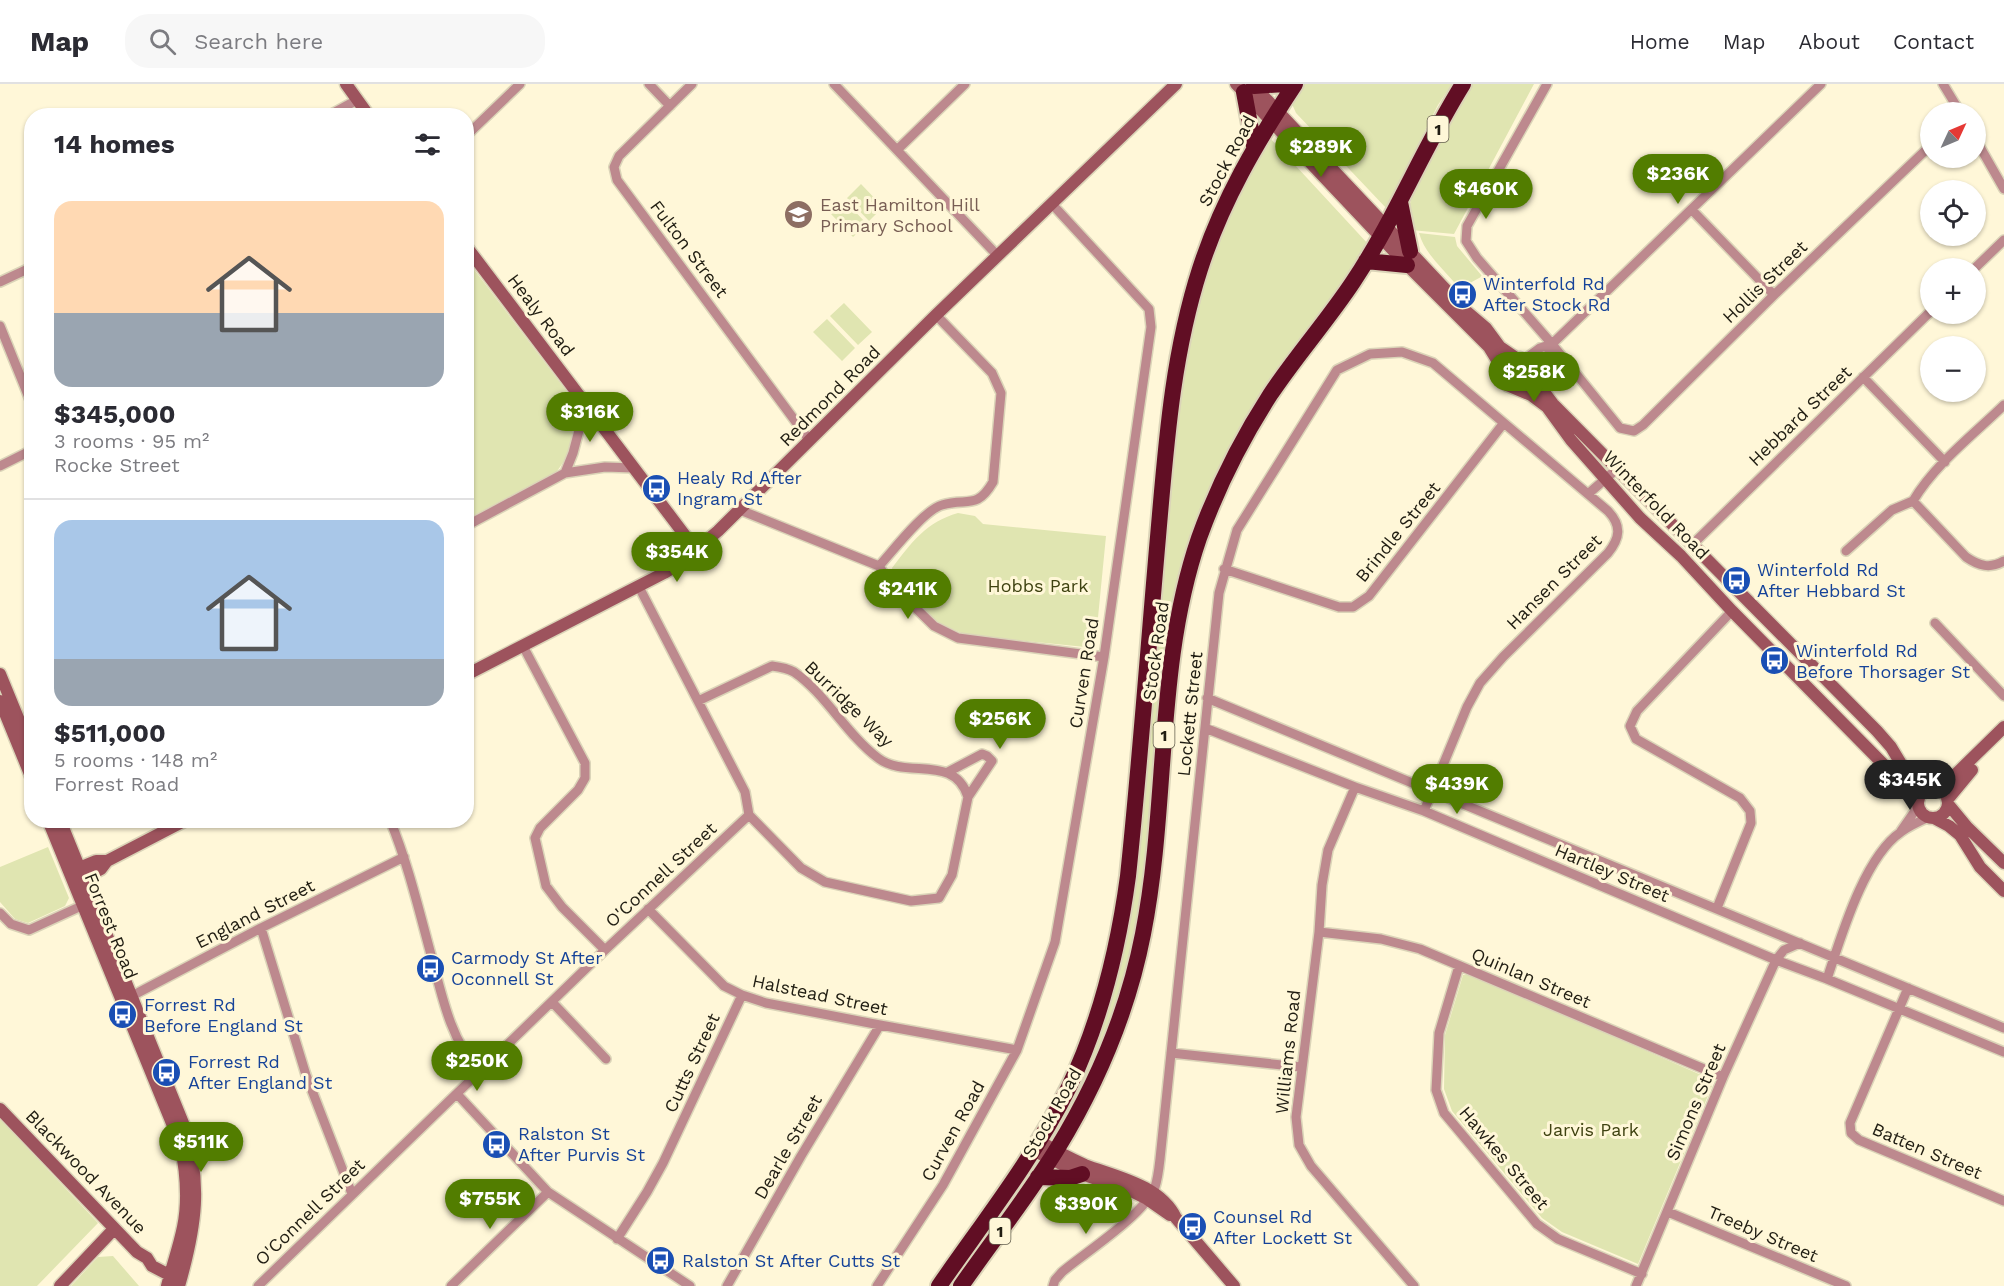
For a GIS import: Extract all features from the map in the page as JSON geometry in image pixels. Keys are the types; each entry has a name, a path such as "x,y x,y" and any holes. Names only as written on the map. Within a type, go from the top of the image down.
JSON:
{"highway":[{"path":"1254,147 1246,87 1285,84"},
{"name":"Stock Road","path":"939,1286 1036,1145 1069,1087 1102,1003 1117,943 1130,856 1167,436 1177,360 1191,300 1210,239 1232,188 1254,147 1295,84"},
{"name":"Stock Road","path":"961,1286 1053,1155 1088,1095 1123,1011 1137,959 1150,887 1175,639 1181,605 1199,539 1224,478 1254,421 1366,261 1463,84"},
{"path":"1366,261 1409,258 1400,202"},
{"path":"1038,1177 1070,1178 1082,1174"}],"main road":[{"path":"346,84 363,108"},
{"name":"Redmond Road","path":"474,671 639,587 679,564 696,550 740,510 997,255 1176,84"},
{"path":"1246,87 1409,258 1489,347 1507,385 1520,390 1528,387 1534,374 1520,359 1500,347 1486,328 1409,258"},
{"name":"Healy Road","path":"474,257 696,550"},
{"path":"1503,373 1508,362 1520,359"},
{"name":"Winterfold Road","path":"1534,374 1553,404 1877,731 1891,747 1903,767 1931,788"},
{"name":"Winterfold Road","path":"1520,390 1531,394 1547,407 1571,440 1640,518 1681,556 1894,775 1918,804"},
{"path":"0,674 24,732"},
{"path":"0,701 24,759"},
{"path":"2004,727 1956,774 1921,795 1918,804 1922,812 1949,826 1960,835 1980,867 2004,891"},
{"path":"1931,817 1945,812 1948,801 1963,779 2004,739"},
{"path":"1931,788 1943,792 1967,827 2004,863"},
{"name":"Forrest Road","path":"52,828 77,875"},
{"name":"Forrest Road","path":"62,828 77,875 175,1127 183,1158 186,1172 186,1206 176,1277"},
{"path":"77,875 96,861 107,861 171,828"},
{"name":"Blackwood Avenue","path":"0,1109 137,1252 147,1258 152,1266 176,1277"},
{"path":"1036,1145 1082,1174 1149,1195"},
{"path":"1053,1155 1149,1195 1176,1218 1234,1286"},
{"path":"60,1286 114,1229"}],"street":[{"path":"474,128 520,84"},
{"path":"649,84 670,106"},
{"name":"Fulton Street","path":"692,84 619,156 614,167 617,180 810,441"},
{"path":"834,84 997,255"},
{"path":"898,150 965,84"},
{"path":"1547,84 1471,218 1465,237 1477,258 1552,344"},
{"path":"1520,359 1552,344 1821,84"},
{"path":"1943,84 1954,102"},
{"path":"342,108 357,100"},
{"name":"Hollis Street","path":"1552,344 1620,428 1634,431 1643,425 1774,295 1920,156"},
{"path":"1986,158 2004,189"},
{"name":"Curven Road","path":"877,1286 943,1185 1017,1050 1055,942 1104,657 1151,327 1149,309 1051,203"},
{"path":"1692,210 1774,295"},
{"path":"1985,258 2004,240"},
{"path":"0,282 24,271"},
{"path":"879,566 928,512 941,505 974,501 986,493 993,482 1001,393 992,373 936,315"},
{"name":"Hebbard Street","path":"1693,544 1920,322"},
{"path":"0,326 24,385"},
{"path":"1534,374 1548,355 1552,344"},
{"name":"Lockett Street","path":"1149,1195 1156,1182 1160,1159 1219,593 1237,530 1337,370 1370,354 1402,352 1433,363"},
{"name":"Hansen Street","path":"1424,811 1472,696 1486,675 1608,553 1617,540 1618,534 1617,522 1608,511 1433,363"},
{"path":"1863,377 1945,462"},
{"path":"565,473 573,453 586,404"},
{"path":"1846,551 1892,510 1913,501 1921,487 2004,405"},
{"name":"Brindle Street","path":"1224,569 1339,607 1353,607 1369,596 1503,424"},
{"path":"0,466 24,454"},
{"path":"474,522 565,473 605,466 634,468"},
{"path":"1588,494 1618,468"},
{"path":"1913,501 1966,557 1976,564 1992,566 2004,561"},
{"path":"740,510 879,566 889,582 934,626 958,638 1104,657"},
{"path":"639,587 745,792 749,814 801,868 825,882 911,901 939,898 952,875 968,797 992,761 982,754 948,772 964,785 968,797"},
{"path":"1717,908 1751,823 1750,811 1740,798 1636,739 1630,726 1637,711 1732,611"},
{"path":"1935,623 2004,696"},
{"path":"524,646 585,763 585,778 578,790 540,828 535,838 536,849 546,886 605,950"},
{"name":"Burridge Way","path":"698,701 772,666 784,667 807,684 880,760 897,766 948,772"},
{"name":"Hartley Street","path":"1207,698 2004,1028"},
{"name":"Hartley Street","path":"1205,728 1355,787 1424,811 1776,960 2004,1052"},
{"name":"Williams Road","path":"1355,787 1328,850 1322,885 1319,932 1296,1117 1299,1145 1311,1166 1414,1286"},
{"path":"1827,979 1855,899 1883,850 1901,831 1918,804"},
{"name":"O'Connell Street","path":"258,1286 478,1072 749,814"},
{"path":"1901,831 1931,817"},
{"path":"393,828 404,857 455,1035 468,1060 478,1072"},
{"name":"England Street","path":"127,999 261,928 404,857"},
{"path":"0,913 11,924 29,930 88,903"},
{"name":"Halstead Street","path":"648,909 724,986 742,995 766,1003 1017,1050"},
{"path":"261,928 306,1075 352,1194"},
{"name":"Quinlan Street","path":"1319,932 1382,939 1420,949 1723,1077"},
{"path":"1776,960 1784,950 1800,943"},
{"name":"Simons Street","path":"1636,1286 1723,1077 1776,960"},
{"name":"Hawkes Street","path":"1459,966 1439,1033 1436,1090 1444,1113 1537,1224 1558,1239 1642,1274"},
{"name":"Batten Street","path":"1908,988 1850,1123 1851,1133 1859,1140 2004,1201"},
{"name":"Cutts Street","path":"617,1239 663,1163 742,995"},
{"path":"552,1002 606,1059"},
{"name":"Dearle Street","path":"728,1286 801,1156 880,1025"},
{"path":"1171,1053 1301,1067"},
{"path":"457,1094 548,1192 690,1286"},
{"path":"451,1286 548,1192"},
{"path":"1053,1286 1062,1272 1132,1216 1149,1195"},
{"name":"Treeby Street","path":"1668,1212 1846,1286"}],"green space":[{"path":"1302,84 1452,84 1438,105 1401,178 1399,192 1387,209 1296,113 1292,104"},
{"path":"1470,84 1534,84 1454,234 1411,230 1408,209 1415,189"},
{"path":"1269,137 1369,245 1193,536 1183,563 1173,610 1159,709 1142,903 1122,996 1095,1065 1056,1139 1052,1137 1053,1130 1102,1023 1184,355 1209,263 1227,216"},
{"path":"861,184 883,207 869,221 847,198"},
{"path":"845,201 867,224 853,237 831,214"},
{"path":"1419,233 1455,237 1457,246 1482,276 1468,284 1460,281 1454,282 1429,253"},
{"path":"474,270 574,401 576,408 568,450 556,472 474,515"},
{"path":"844,303 872,332 858,345 830,316"},
{"path":"827,319 855,348 842,361 813,332"},
{"name":"Hobbs Park","path":"958,513 975,516 983,524 1106,536 1095,648 966,635 939,623 921,607 894,579 892,568 920,534 937,522"},
{"path":"48,847 69,898 65,906 28,923 15,919 0,902 0,867"},
{"name":"Jarvis Park","path":"1472,974 1708,1078 1712,1086 1638,1264 1562,1232 1542,1218 1452,1111 1444,1089 1445,1035 1463,975"},
{"path":"0,1119 98,1223 37,1286 0,1286"},
{"path":"113,1256 139,1286 71,1286 98,1257"}],"place":[{"name":"East Hamilton Hill Primary School","path":"799,215"},
{"name":"Winterfold Rd After Stock Rd","path":"1462,294"},
{"name":"Healy Rd After Ingram St","path":"656,488"},
{"name":"Winterfold Rd After Hebbard St","path":"1736,580"},
{"name":"Winterfold Rd Before Thorsager St","path":"1775,661"},
{"name":"Carmody St After Oconnell St","path":"430,968"},
{"name":"Forrest Rd Before England St","path":"123,1015"},
{"name":"Forrest Rd After England St","path":"167,1072"},
{"name":"Ralston St After Purvis St","path":"497,1144"},
{"name":"Counsel Rd After Lockett St","path":"1192,1227"},
{"name":"Ralston St After Cutts St","path":"661,1261"}]}
